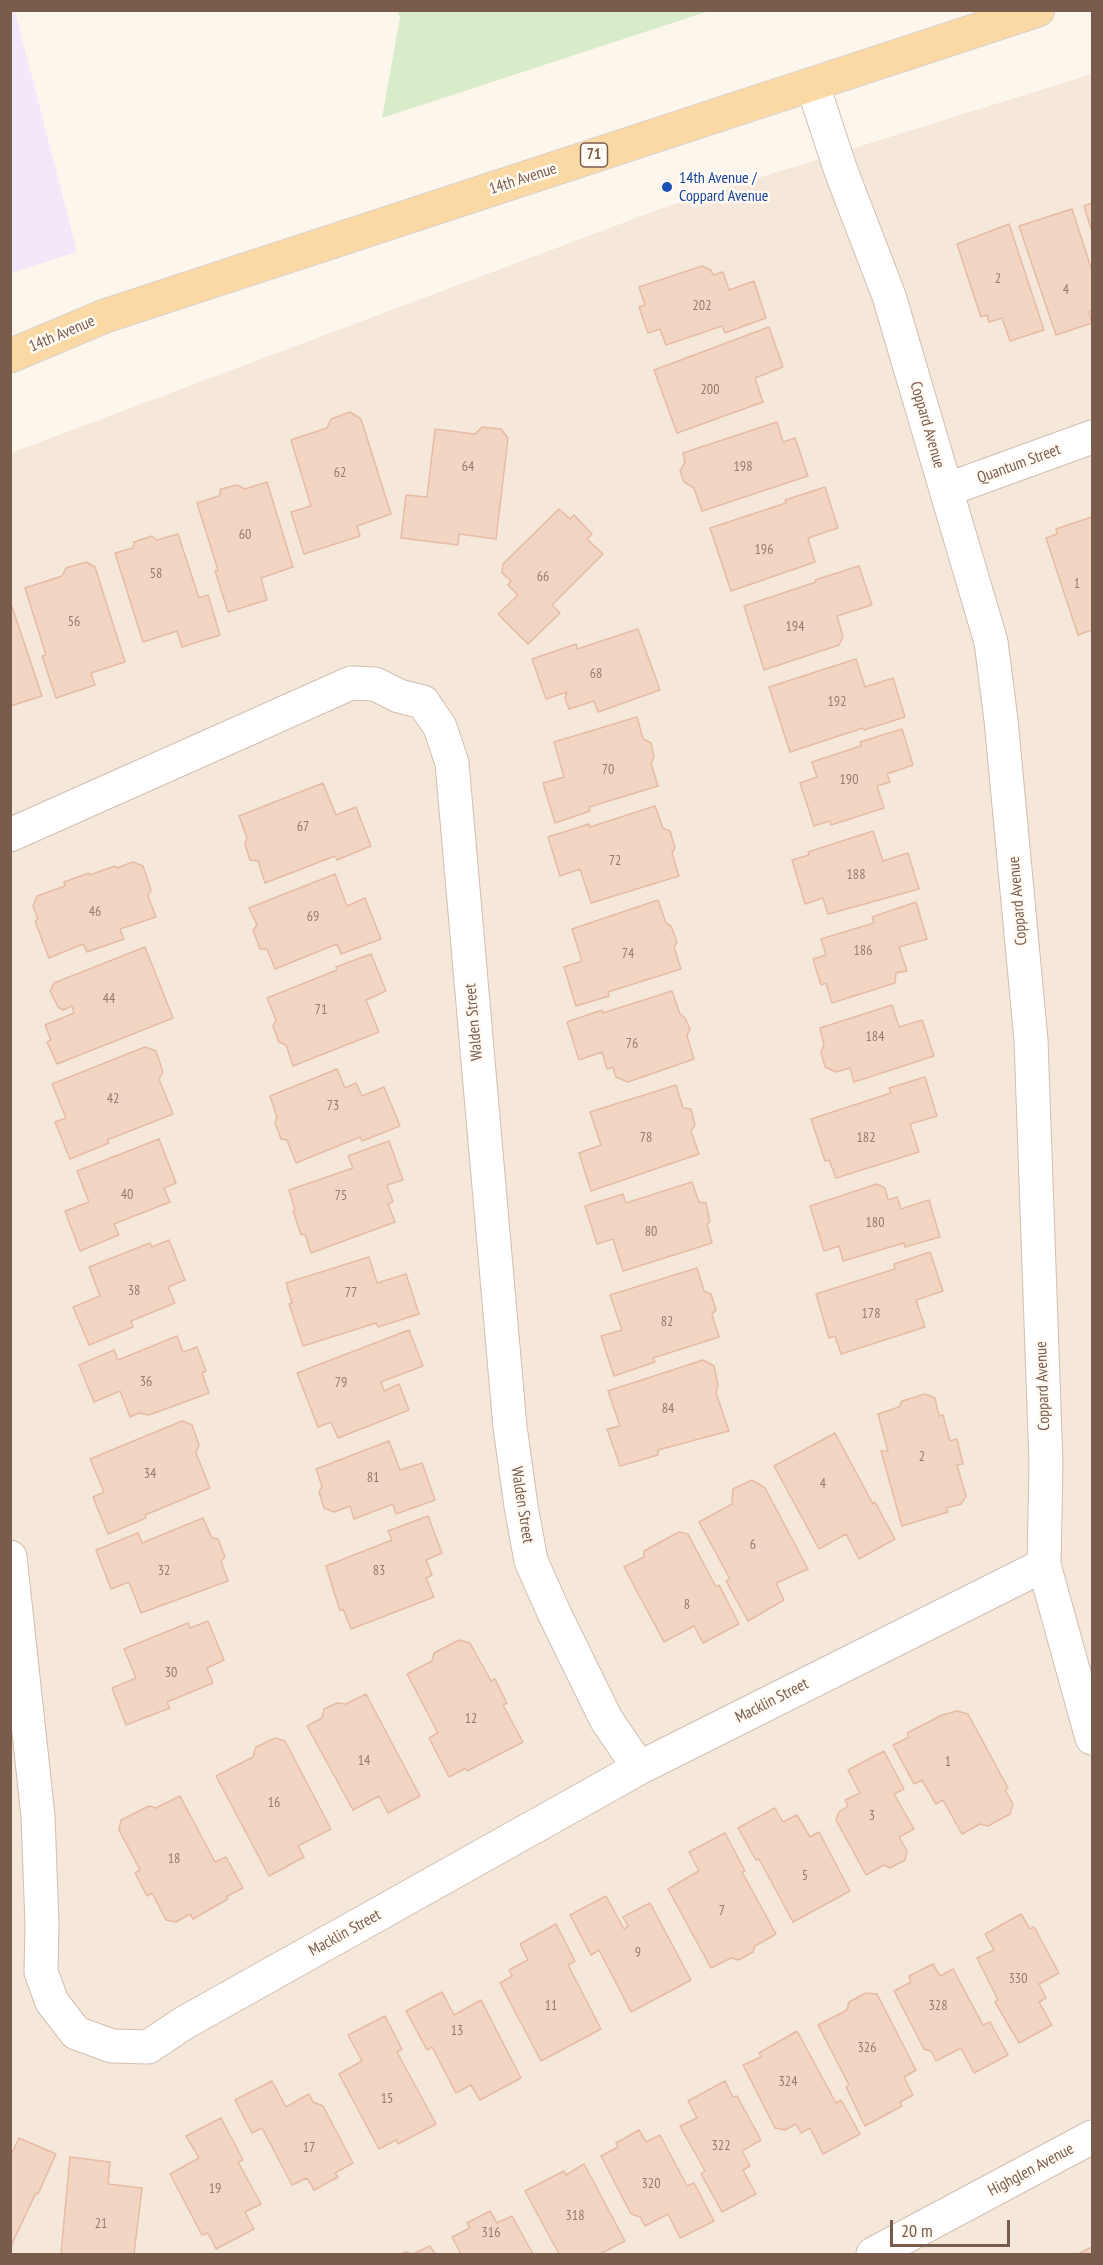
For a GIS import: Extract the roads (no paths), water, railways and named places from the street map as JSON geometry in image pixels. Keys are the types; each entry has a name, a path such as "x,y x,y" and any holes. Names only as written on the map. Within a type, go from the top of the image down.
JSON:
{"main road":[{"name":"14th Avenue","path":"11,354 105,316 724,112 813,86 1038,10"}],"street":[{"name":"Coppard Avenue","path":"813,86 840,171 890,296 991,642 1001,720 1030,1029 1046,1463 1044,1565 1092,1738"},
{"name":"Quantum Street","path":"946,490 1092,437"},
{"name":"Walden Street","path":"10,835 351,683 375,684 399,696 423,702 440,727 452,763 510,1427 531,1561 555,1616 606,1719 639,1768"},
{"name":"Macklin Street","path":"10,1557 38,1816 42,1924 41,1972 52,2002 76,2033 112,2046 148,2047 184,2023 639,1768 1044,1565"},
{"name":"Highglen Avenue","path":"873,2254 1092,2137"}],"place":[{"name":"14th Avenue / Coppard Avenue","path":"667,187"}]}
